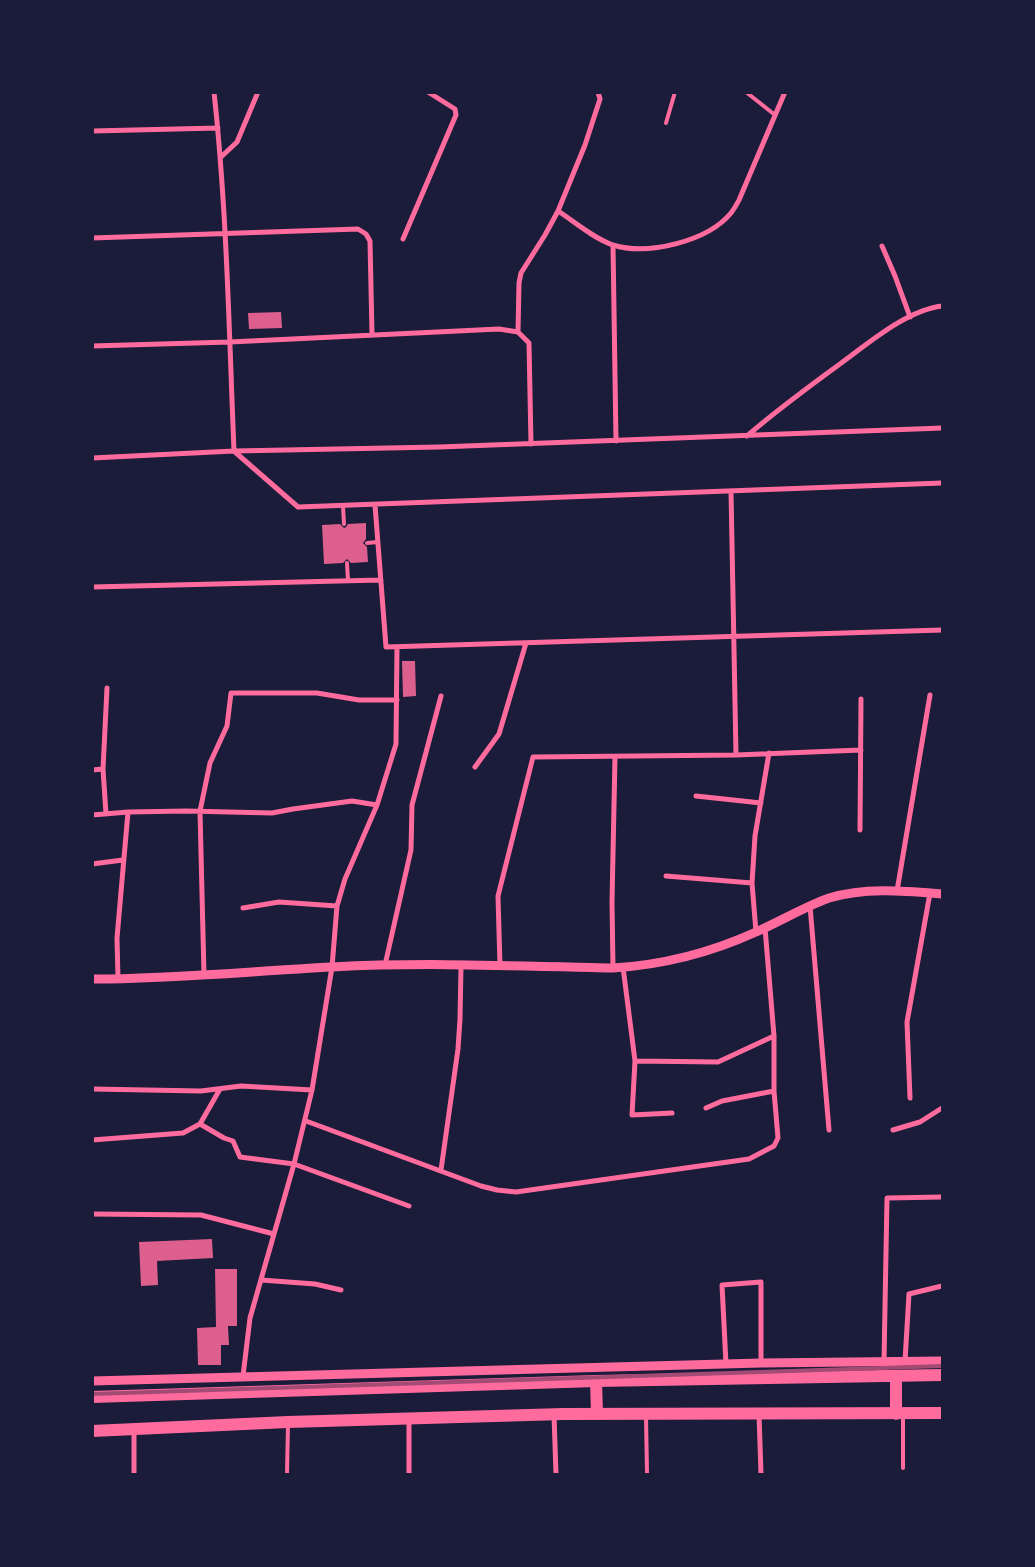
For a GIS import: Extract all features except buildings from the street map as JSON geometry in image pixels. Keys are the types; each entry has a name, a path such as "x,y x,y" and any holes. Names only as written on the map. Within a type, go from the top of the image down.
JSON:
{"highway":[{"path":"92,1397 596,1381 942,1375"},
{"path":"896,1377 900,1414"},
{"path":"596,1381 597,1414"},
{"path":"92,1431 288,1422 597,1414 942,1413"}],"street":[{"path":"214,92 226,234 234,451 298,507 942,484"},
{"path":"221,158 237,142 258,92"},
{"path":"403,239 456,115 455,108 428,92"},
{"path":"518,332 520,277 558,211 585,145 600,99 598,92"},
{"path":"558,211 602,240 613,245 632,248 664,246 698,236 722,222 731,213 739,200 784,92"},
{"path":"92,132 218,128"},
{"path":"92,238 358,229 366,234 370,241 372,334"},
{"path":"613,245 616,441"},
{"path":"882,246 910,316"},
{"path":"747,436 793,398 869,342 910,316 942,306"},
{"path":"92,346 230,342 499,329 518,332 529,343 531,444"},
{"path":"92,458 234,451 531,444 942,428"},
{"path":"731,492 736,754"},
{"path":"375,505 386,647 733,638 942,630"},
{"path":"92,587 381,580"},
{"path":"475,767 500,734 526,643"},
{"path":"243,1376 250,1318 306,1121 332,967 337,906 345,878 377,805 396,744 397,647"},
{"path":"106,688 103,769 106,814"},
{"path":"204,976 200,811 210,763 226,726 231,694 317,693 359,700 396,700"},
{"path":"897,891 930,695"},
{"path":"385,965 411,850 412,805 441,696"},
{"path":"860,830 861,700"},
{"path":"500,966 498,896 532,757 615,757 861,750"},
{"path":"756,932 752,883 755,836 769,753"},
{"path":"613,968 612,902 615,757"},
{"path":"92,770 103,769"},
{"path":"696,796 761,803"},
{"path":"92,815 128,812 200,811 272,813 352,801 377,805"},
{"path":"118,979 117,938 128,812"},
{"path":"92,864 124,860"},
{"path":"666,876 752,883"},
{"path":"92,979 204,976 385,965 613,968 650,964 699,952 756,932 829,898 851,893 897,891 942,894"},
{"path":"910,1098 907,1022 930,893"},
{"path":"243,908 278,902 337,906"},
{"path":"810,906 829,1130"},
{"path":"306,1121 480,1186 516,1192 749,1159 774,1146 778,1138 774,1091 774,1036 765,928"},
{"path":"440,1170 458,1048 461,966"},
{"path":"623,967 635,1061 632,1116 672,1113"},
{"path":"635,1061 718,1062 774,1036"},
{"path":"92,1089 201,1091 242,1086 312,1090"},
{"path":"92,1140 183,1133 200,1124 220,1089"},
{"path":"706,1108 722,1100 774,1091"},
{"path":"893,1130 920,1122 942,1108"},
{"path":"200,1124 224,1138 234,1141 240,1157 294,1164 409,1206"},
{"path":"884,1361 887,1198 942,1197"},
{"path":"92,1214 201,1215 274,1234"},
{"path":"261,1280 315,1284 341,1290"},
{"path":"726,1364 722,1285 761,1282 761,1363"},
{"path":"905,1361 909,1294 942,1286"},
{"path":"92,1381 761,1363 942,1361"},
{"path":"759,1414 761,1474"},
{"path":"554,1415 556,1474"},
{"path":"409,1418 409,1474"},
{"path":"134,1429 134,1474"}],"lane":[{"path":"666,124 675,92"},
{"path":"746,92 775,115"},
{"path":"343,506 344,524"},
{"path":"367,543 378,542"},
{"path":"347,563 348,581"},
{"path":"646,1413 647,1474"},
{"path":"900,1414 903,1468"},
{"path":"287,1474 288,1422"}],"railway":[{"path":"92,1394 942,1366"}]}
